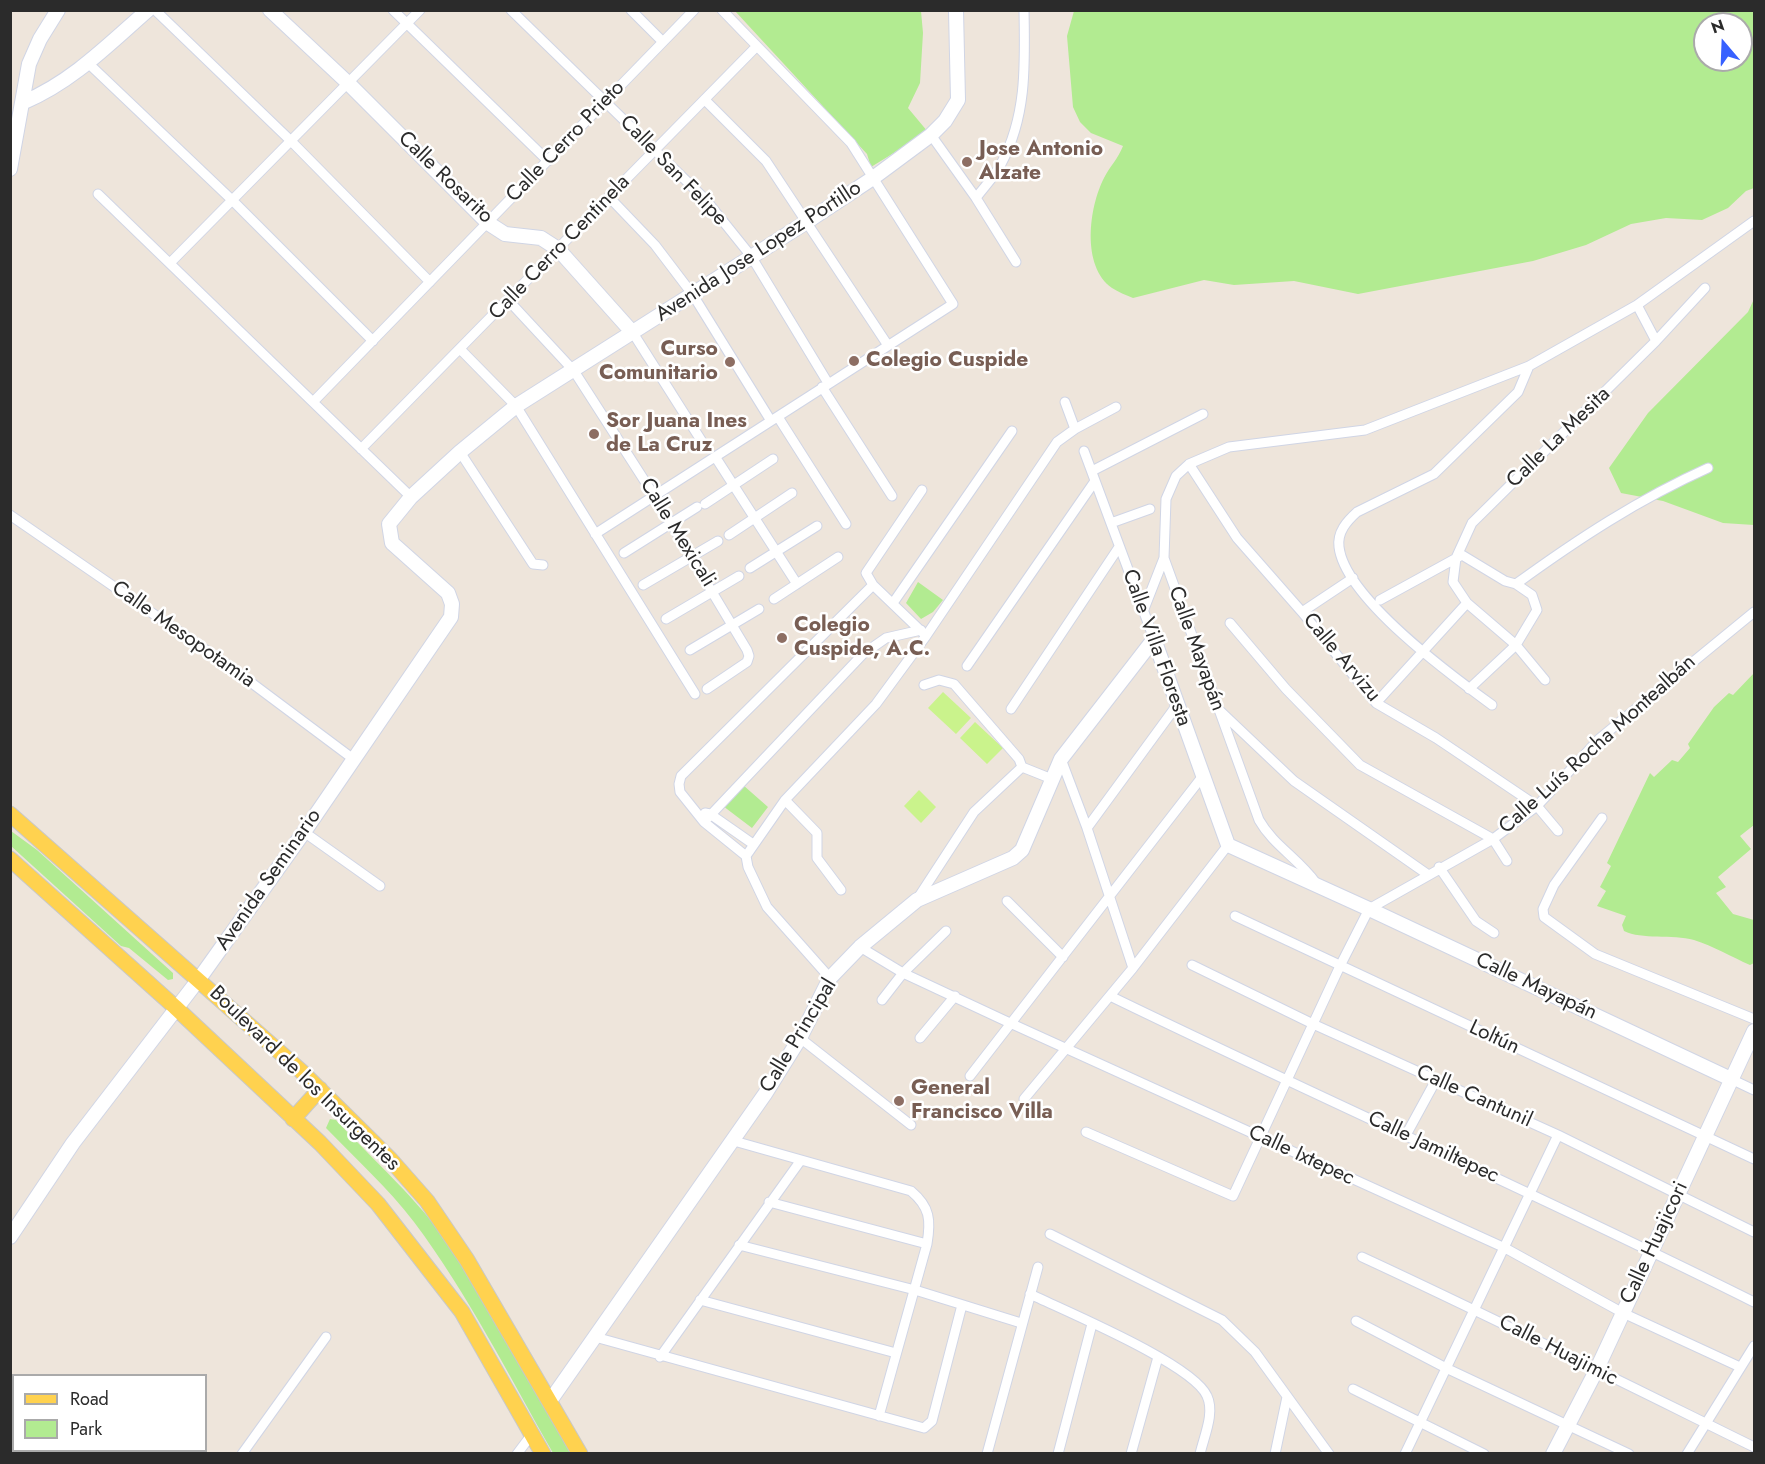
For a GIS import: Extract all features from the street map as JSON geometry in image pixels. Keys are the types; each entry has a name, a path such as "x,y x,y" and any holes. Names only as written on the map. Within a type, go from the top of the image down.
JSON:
{"main road":[{"name":"Boulevard de los Insurgentes","path":"10,814 199,979 320,1089 427,1201 467,1260 580,1454"},
{"name":"Boulevard de los Insurgentes","path":"10,859 175,1007 293,1119 378,1204 427,1264 462,1312 543,1454"},
{"path":"293,1119 320,1089"}],"street":[{"path":"10,169 24,102 29,64 40,39 58,10"},
{"path":"24,102 47,92 88,63 148,10"},
{"path":"155,10 291,141 430,282"},
{"name":"Calle Rosarito","path":"270,10 348,82 488,223 505,234 541,238 558,249 633,333 706,448"},
{"path":"393,10 548,161"},
{"path":"171,263 420,10"},
{"name":"Calle San Felipe","path":"511,10 706,200 751,256 892,496"},
{"path":"631,10 662,41"},
{"name":"Calle Cerro Prieto","path":"313,402 694,10"},
{"path":"595,534 716,458 887,344 953,304 851,143 722,10"},
{"name":"Avenida Jose Lopez Portillo","path":"452,604 448,593 393,543 389,534 389,524 411,497 460,452 516,406 808,221 873,178 931,135 945,121 958,100 956,10"},
{"path":"976,198 1000,166 1017,131 1024,91 1024,10"},
{"name":"Calle Cerro Centinela","path":"361,449 461,350 757,46"},
{"path":"88,63 232,200 373,341"},
{"path":"705,100 766,161 808,221 887,344"},
{"path":"931,135 976,198 1016,262"},
{"path":"98,194 411,497"},
{"path":"609,196 655,245 693,295 846,524"},
{"path":"1189,464 1240,445 1365,430 1529,366 1637,305 1715,252 1755,221"},
{"name":"Calle La Mesita","path":"1545,680 1516,645 1467,603 1453,582 1456,558 1472,523 1656,341 1705,288"},
{"name":"Calle Mexicali","path":"509,301 574,371 691,555 749,656 747,662 707,689"},
{"path":"1637,305 1656,341"},
{"path":"461,350 516,406 695,694"},
{"path":"1492,705 1469,689 1395,627 1353,578 1338,546 1347,521 1357,512 1434,474 1518,392 1529,366"},
{"path":"1065,402 1075,429"},
{"path":"746,856 785,800 876,704 1057,442 1075,429 1116,407"},
{"path":"967,666 1093,476 1203,414"},
{"path":"893,603 1012,431"},
{"name":"Calle Villa Floresta","path":"1084,451 1144,609 1228,845"},
{"path":"460,452 533,564 543,566"},
{"path":"716,458 797,584"},
{"path":"624,553 773,459"},
{"name":"Calle Mayapán","path":"1189,464 1176,476 1168,488 1164,558 1259,820 1268,836 1304,866 1317,885"},
{"name":"Calle Arvizu","path":"1189,464 1237,538 1302,612 1376,703 1436,738 1537,806 1558,831"},
{"path":"1516,584 1600,525 1660,490 1708,468"},
{"path":"922,490 866,573 873,585 923,633"},
{"path":"729,535 792,493"},
{"path":"1111,523 1150,509"},
{"name":"Calle Mesopotamia","path":"10,515 229,666 352,758"},
{"path":"750,568 775,550 817,526"},
{"path":"643,585 718,541"},
{"path":"1011,709 1119,548"},
{"path":"1380,600 1456,558 1466,556 1481,568 1505,581 1516,584 1532,595 1537,610 1516,645 1469,689"},
{"path":"774,599 838,557"},
{"path":"1144,609 1164,558"},
{"path":"666,619 739,576"},
{"path":"1302,612 1353,578"},
{"path":"753,844 698,812 680,792 681,776 873,585"},
{"path":"1376,703 1467,603"},
{"name":"Avenida Seminario","path":"10,1237 73,1143 175,1007 199,979 304,832 352,758 451,617 452,604"},
{"path":"690,650 759,609"},
{"name":"Calle Luís Rocha Montealbán","path":"1370,909 1439,867 1493,839 1537,806 1599,739 1755,612"},
{"path":"1230,623 1286,689 1360,765 1493,839 1507,861"},
{"path":"707,818 863,654 886,638 923,633"},
{"name":"Calle Principal","path":"550,1401 734,1141 801,1038 830,978 860,947 917,900 1012,858 1022,850 1029,839 1061,759 1154,639"},
{"path":"924,684 939,680 954,684 1019,759 1023,767 1052,779"},
{"path":"1087,828 1177,705"},
{"path":"1217,707 1294,781 1427,874"},
{"path":"1061,759 1087,828 1133,968"},
{"path":"917,900 974,812 1023,767"},
{"path":"970,1076 1202,777"},
{"path":"785,800 817,833 817,858 840,890"},
{"path":"707,818 746,856 748,867 767,907 830,978"},
{"path":"1602,818 1554,885 1542,909 1544,917 1595,954 1755,1019"},
{"path":"304,832 380,886"},
{"path":"1024,1099 1133,968 1228,845"},
{"name":"Calle Mayapán","path":"1228,845 1370,909 1755,1090"},
{"path":"1439,867 1476,921 1494,933"},
{"path":"1007,901 1063,957"},
{"path":"1086,1132 1233,1196 1263,1137 1285,1081 1370,909"},
{"name":"Loltún","path":"1234,916 1755,1159"},
{"path":"882,1000 903,973 946,931"},
{"name":"Calle Ixtepec","path":"860,947 903,973 1010,1023 1505,1248 1623,1313 1740,1367"},
{"name":"Calle Cantunil","path":"1192,965 1313,1024 1558,1135 1755,1232"},
{"path":"920,1038 955,996"},
{"name":"Calle Jamiltepec","path":"1110,996 1285,1081 1653,1251 1755,1302"},
{"name":"Calle Huajicori","path":"1553,1454 1596,1371 1755,1031"},
{"path":"801,1038 911,1125"},
{"path":"1406,1136 1436,1080"},
{"path":"1405,1454 1448,1369 1558,1135"},
{"path":"734,1141 911,1191 925,1202 931,1220 927,1244 879,1416"},
{"path":"660,1357 801,1160"},
{"path":"769,1202 927,1244"},
{"path":"1050,1234 1222,1320 1255,1352 1329,1454"},
{"path":"739,1245 915,1290 1021,1323"},
{"name":"Calle Huajimic","path":"1362,1257 1475,1309 1596,1371 1755,1447"},
{"path":"987,1454 1038,1267"},
{"path":"1030,1294 1158,1357 1198,1383 1207,1396 1210,1412 1200,1454"},
{"path":"700,1300 896,1353"},
{"path":"595,1337 660,1357 924,1428 932,1421 962,1305"},
{"path":"1356,1320 1448,1369 1569,1423 1629,1454"},
{"path":"1058,1454 1092,1324"},
{"path":"243,1454 326,1337"},
{"path":"1687,1454 1740,1367 1755,1347"},
{"path":"1131,1454 1158,1357"},
{"path":"1353,1389 1419,1424 1484,1454"},
{"path":"1275,1454 1287,1397"},
{"path":"517,1454 532,1434"}],"green space":[{"path":"735,11 921,11 923,33 920,83 908,108 928,132 871,167 867,154"},
{"path":"1074,11 1754,11 1754,188 1746,191 1728,208 1702,220 1666,218 1631,224 1586,245 1533,261 1358,294 1294,281 1234,285 1204,280 1133,298 1112,288 1102,278 1096,266 1092,251 1092,220 1104,178 1123,146 1091,133 1080,122 1073,107 1067,36"},
{"path":"1754,299 1754,525 1723,523 1663,501 1621,493 1609,468 1648,413 1748,312"},
{"path":"918,582 943,600 933,612 921,619 906,603"},
{"path":"1754,673 1754,825 1740,836 1751,849 1718,877 1726,887 1716,893 1733,914 1754,920 1754,963 1750,965 1694,940 1631,934 1624,931 1622,925 1626,916 1597,906 1606,891 1600,887 1611,866 1607,863 1650,773 1654,777 1672,760 1678,762 1690,748 1688,744 1714,707 1729,693 1733,695"},
{"path":"943,692 971,718 956,734 928,708"},
{"path":"975,722 1003,748 987,764 960,738"},
{"path":"743,785 768,807 752,828 723,806"},
{"path":"919,790 936,807 921,823 904,806"},
{"path":"11,831 37,850 173,973 173,979 168,980 129,948 121,946 11,846"},
{"path":"330,1119 336,1120 437,1228 498,1321 570,1453 553,1453 487,1336 434,1249 394,1197 326,1128"}],"place":[{"name":"Jose Antonio Alzate","path":"967,162"},
{"name":"Colegio Cuspide","path":"854,361"},
{"name":"Curso Comunitario","path":"730,362"},
{"name":"Sor Juana Ines de La Cruz","path":"594,434"},
{"name":"Colegio Cuspide, A.C.","path":"782,638"},
{"name":"General Francisco Villa","path":"899,1101"}]}
